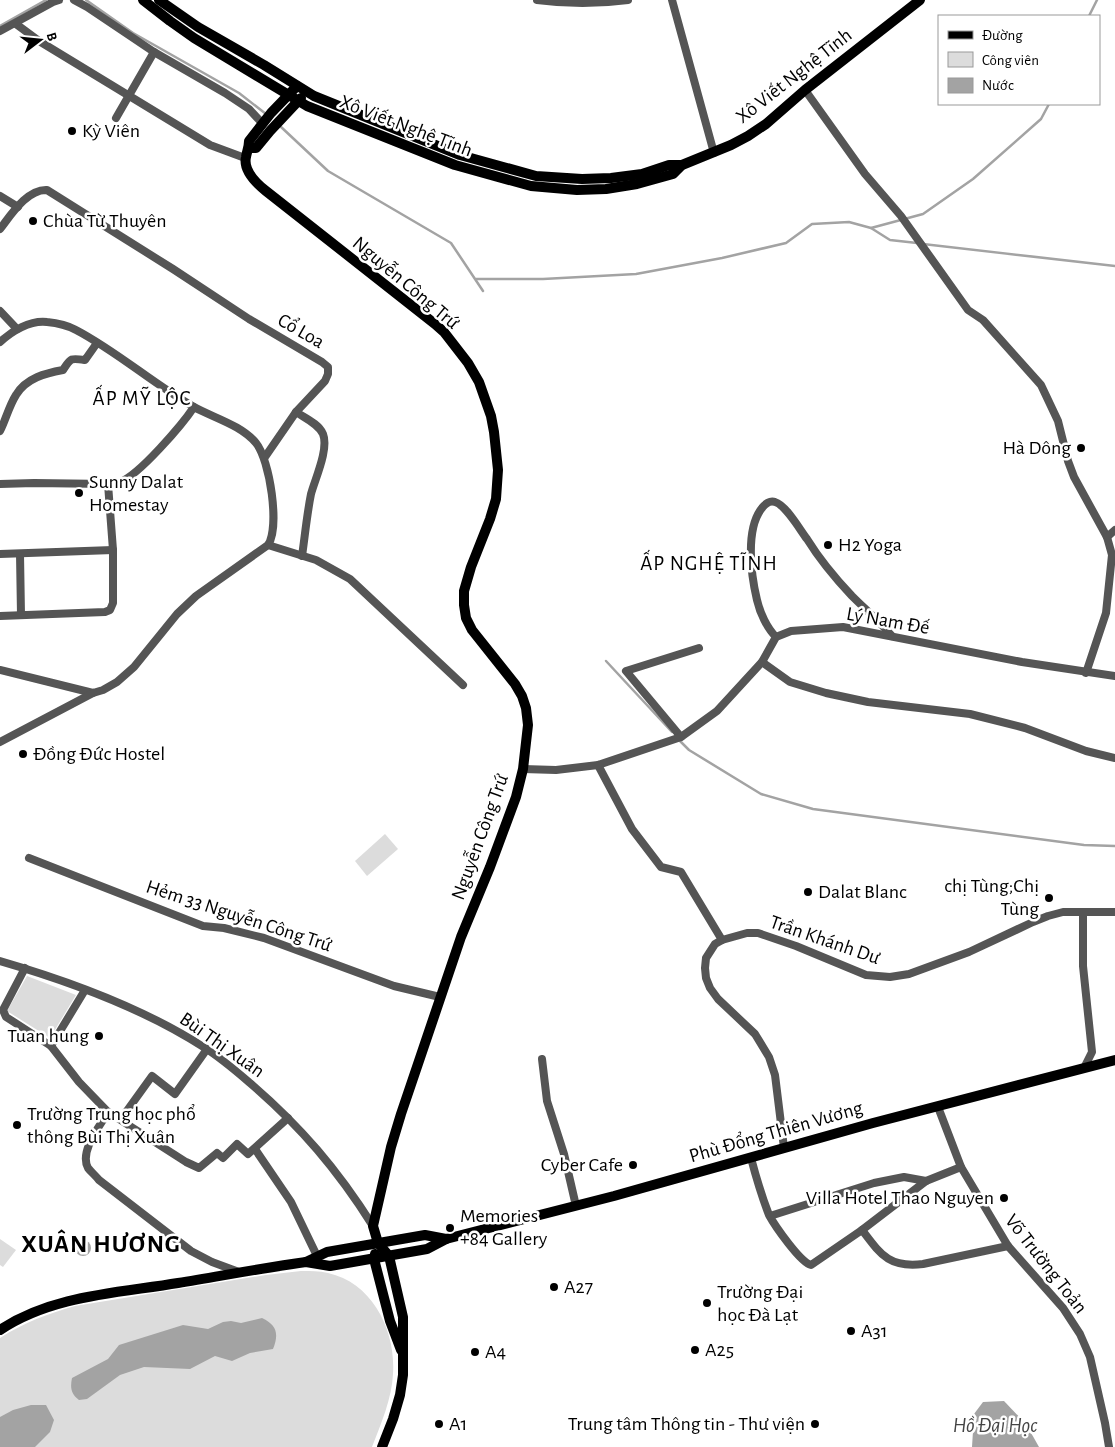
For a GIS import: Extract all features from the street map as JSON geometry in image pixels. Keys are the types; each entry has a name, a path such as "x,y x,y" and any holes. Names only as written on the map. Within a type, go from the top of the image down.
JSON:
{"main road":[{"name":"Xô Viết Nghệ Tĩnh","path":"143,0 170,22 194,38 257,75 298,102 455,165 531,186 577,190 606,189 638,184 672,174 682,165"},
{"name":"Xô Viết Nghệ Tĩnh","path":"160,0 198,27 326,102 460,155 536,176 582,179 642,174 669,165 682,165 714,153 748,136 766,124 805,90 920,0"},
{"path":"247,153 249,141 262,123 297,86"},
{"path":"247,153 256,148 307,92"},
{"name":"Nguyễn Công Trứ","path":"247,153 250,174 266,191 444,332 468,363 479,382 491,416 494,432 498,470 496,499 490,519 470,567 464,591 464,605 466,618 472,630 515,684 522,696 528,725 523,769 490,867 461,936 396,1130 373,1226"},
{"name":"Phù Đổng Thiên Vương","path":"306,1262 330,1266 427,1249 446,1239 576,1206 873,1123 1115,1060"},
{"path":"373,1226 378,1243 389,1256 403,1317 400,1395 382,1447"},
{"name":"Phù Đổng Thiên Vương","path":"306,1262 327,1252 378,1243 425,1236 446,1239"},
{"path":"378,1243 374,1259 390,1322 403,1356"},
{"path":"0,1330 32,1312 53,1305 104,1294 306,1262"}],"street":[{"path":"0,31 59,0"},
{"path":"74,0 154,52 225,93 249,110 262,123"},
{"path":"537,0 561,3 607,3 628,0"},
{"path":"672,0 714,153"},
{"path":"16,24 39,41 210,145 247,153"},
{"path":"116,118 154,52"},
{"path":"805,90 865,174 901,216 968,310 983,320 1041,385 1058,421 1074,477 1107,538 1112,555 1106,613 1086,673"},
{"name":"Cổ Loa","path":"0,229 35,192 42,190 51,192 249,319 328,367 325,381 296,412 265,458"},
{"path":"0,196 18,208"},
{"path":"0,311 17,329"},
{"path":"0,342 17,329 39,322 67,326 97,343 194,407 243,432 256,442 265,458 274,522 272,539 268,545 185,605 127,674 108,687 0,742"},
{"path":"0,431 16,394 26,384 45,373 63,370 72,358 85,360 97,343"},
{"path":"0,484 34,482 108,484 121,482 135,472 182,425 194,407"},
{"path":"296,412 316,426 322,432 324,438 324,449 311,496 302,556"},
{"path":"0,616 105,612 110,610 113,603 113,550 108,484"},
{"path":"523,769 556,770 598,765 682,737 717,711 762,662 776,637 771,632 758,602 752,553 752,530 759,512 769,502 774,501 788,513 822,562 892,636"},
{"path":"1107,538 1115,530"},
{"path":"268,545 332,568 353,582 463,685"},
{"path":"0,554 113,550"},
{"path":"20,554 21,615"},
{"path":"1106,613 1115,611"},
{"name":"Lý Nam Đế","path":"776,637 790,631 843,627 971,653 1086,673 1115,676"},
{"path":"682,737 626,671 699,648"},
{"path":"762,662 790,682 826,693 868,702 970,714 1025,728 1086,751 1115,758"},
{"path":"0,670 93,693"},
{"path":"598,765 632,829 661,867 681,872 722,940 715,944 706,958 706,978 718,999 755,1034 769,1056 775,1075 784,1148"},
{"name":"Hẻm 33 Nguyễn Công Trứ","path":"29,858 203,926 224,928 264,938 394,986 440,997"},
{"name":"Trần Khánh Dư","path":"722,940 747,933 758,933 796,946 866,975 890,976 909,974 969,952 1048,916 1063,912 1115,912"},
{"path":"1083,913 1082,966 1092,1052 1084,1068"},
{"name":"Bùi Thị Xuân","path":"0,961 85,990 163,1023 207,1049 233,1069 288,1118 327,1159 358,1200 373,1226"},
{"path":"25,968 3,1010 6,1017 51,1046 78,1082 108,1112 186,1162 199,1168 217,1153 223,1158 237,1144 248,1154 288,1118"},
{"path":"51,1046 85,990"},
{"path":"121,1119 152,1076 175,1094 207,1049"},
{"path":"542,1059 548,1101 564,1154 576,1206"},
{"name":"Võ Trường Toản","path":"938,1107 961,1167 1008,1246 1063,1308 1080,1334 1090,1357 1109,1447"},
{"path":"108,1112 86,1153 86,1162 89,1169 99,1180 191,1252 239,1272"},
{"path":"255,1149 292,1202 318,1256"},
{"path":"751,1158 770,1216 794,1250 806,1264 811,1266 926,1181 961,1167"},
{"path":"770,1216 874,1183 904,1177 926,1181"},
{"path":"862,1230 883,1256 897,1264 923,1264 1008,1246"},
{"path":"1105,1424 1115,1426"}],"green space":[{"path":"385,834 398,849 367,876 355,861"},
{"path":"27,976 76,995 50,1038 7,1011"},
{"path":"0,1239 16,1250 3,1267 0,1265"},
{"path":"301,1271 328,1273 344,1278 358,1287 369,1298 386,1326 393,1358 391,1392 372,1447 0,1447 0,1338 9,1332 36,1319 75,1306"}],"water":[{"path":"80,1240 86,1240 91,1245 89,1254 80,1256 75,1251 75,1245"},
{"path":"262,1318 274,1327 276,1339 273,1349 250,1353 232,1361 215,1356 190,1369 144,1367 120,1375 87,1399 79,1400 72,1390 72,1378 108,1359 119,1345 183,1325 208,1329 223,1322 241,1323"},
{"name":"Hồ Đại Học","path":"1004,1401 1026,1424 1039,1447 972,1447 974,1414 983,1402"},
{"path":"31,1405 46,1405 54,1420 50,1432 35,1447 0,1447 0,1417 13,1410"}],"waterway":[{"path":"0,26 46,0"},
{"path":"86,0 133,33 239,93 266,114"},
{"path":"1090,15 1097,0"},
{"path":"871,228 923,214 973,179 1041,119 1048,105"},
{"path":"280,126 328,171 451,243 483,291"},
{"path":"476,279 543,279 636,274 722,258 786,243 812,224 849,222 871,228 890,240 917,243"},
{"path":"923,244 1115,266"},
{"path":"606,661 672,732"},
{"path":"680,741 689,750 761,794 813,809 1084,845 1115,846"}],"place":[{"name":"Kỳ Viên","path":"72,131"},
{"name":"Chùa Từ Thuyên","path":"33,221"},
{"name":"Hà Dông","path":"1081,448"},
{"name":"Sunny Dalat Homestay","path":"79,493"},
{"name":"H2 Yoga","path":"828,545"},
{"name":"Đồng Đức Hostel","path":"23,754"},
{"name":"Dalat Blanc","path":"808,892"},
{"name":"chị Tùng;Chị Tùng","path":"1049,898"},
{"name":"Tuan hung","path":"99,1036"},
{"name":"Trường Trung học phổ thông Bùi Thị Xuân","path":"17,1125"},
{"name":"Cyber Cafe","path":"633,1165"},
{"name":"Villa Hotel Thao Nguyen","path":"1004,1198"},
{"name":"Memories +84 Gallery","path":"450,1228"},
{"name":"A27","path":"554,1287"},
{"name":"Trường Đại học Đà Lạt","path":"707,1303"},
{"name":"A31","path":"851,1331"},
{"name":"A25","path":"695,1350"},
{"name":"A4","path":"475,1352"},
{"name":"A1","path":"439,1424"},
{"name":"Trung tâm Thông tin - Thư viện","path":"815,1424"}],"district":[{"name":"ẤP MỸ LỘC","path":"142,398"},
{"name":"ẤP NGHỆ TĨNH","path":"709,563"},
{"name":"XUÂN HƯƠNG","path":"101,1244"}]}
